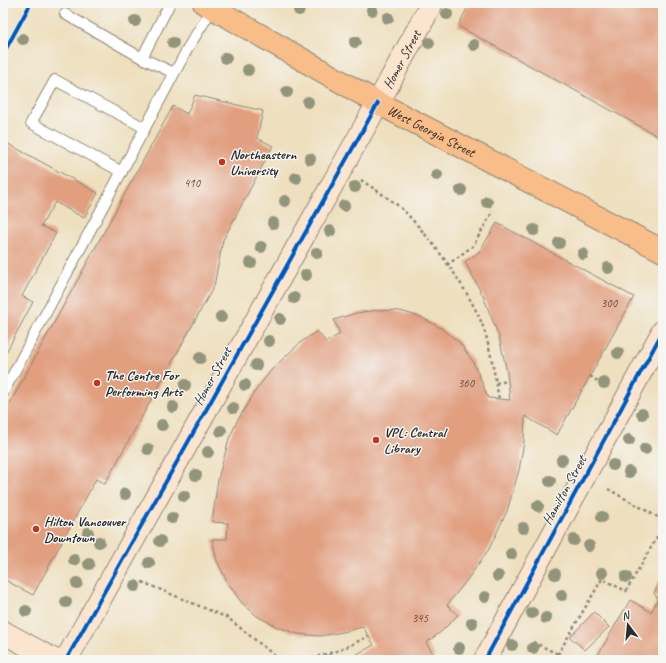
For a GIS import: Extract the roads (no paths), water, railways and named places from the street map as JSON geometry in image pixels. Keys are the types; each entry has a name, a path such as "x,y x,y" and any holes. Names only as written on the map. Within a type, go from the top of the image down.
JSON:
{"main road":[{"name":"West Georgia Street","path":"211,5 378,103 663,251"}],"street":[{"name":"Homer Street","path":"66,660 378,103 432,3"},
{"name":"Hamilton Street","path":"485,660 663,331"},
{"path":"3,632 54,660"}],"lane":[{"path":"142,58 170,3"},
{"path":"3,393 211,5"},
{"path":"65,14 142,58 174,74"},
{"path":"122,172 31,124 56,80 145,128"}],"place":[{"name":"Northeastern University","path":"222,162"},
{"name":"The Centre For Performing Arts","path":"97,383"},
{"name":"VPL: Central Library","path":"376,440"},
{"name":"Hilton Vancouver Downtown","path":"36,529"}]}
